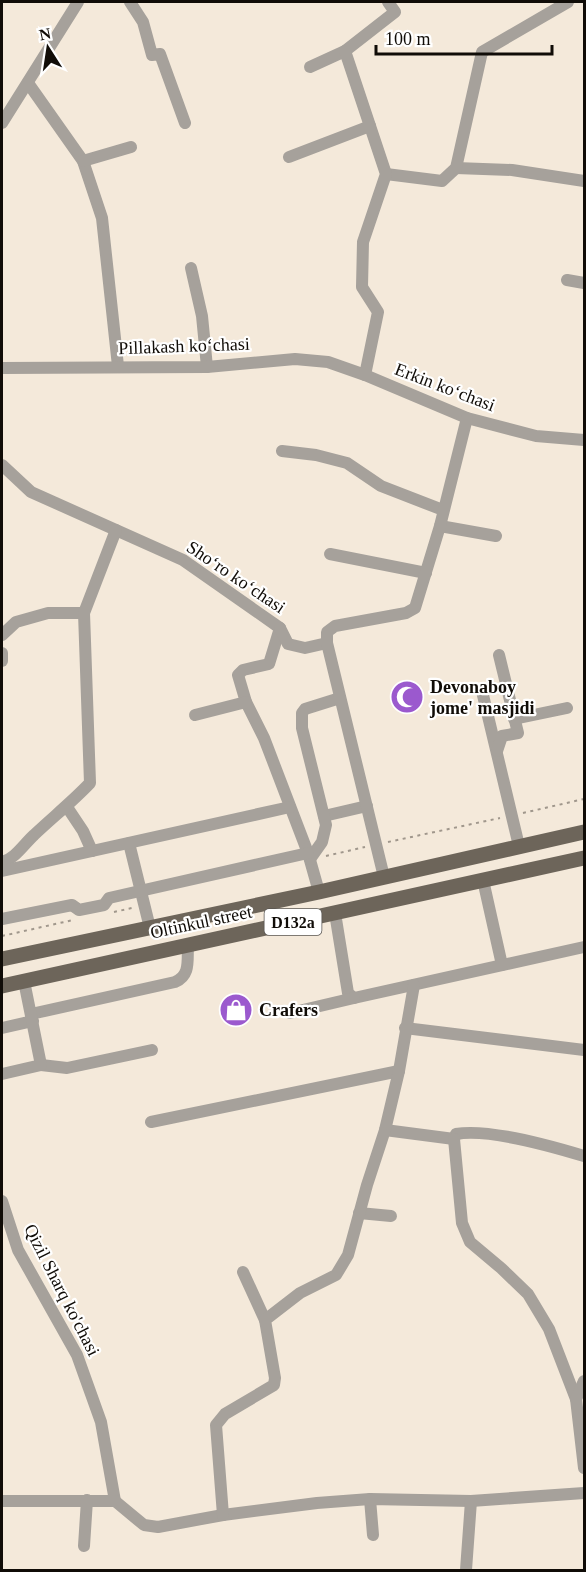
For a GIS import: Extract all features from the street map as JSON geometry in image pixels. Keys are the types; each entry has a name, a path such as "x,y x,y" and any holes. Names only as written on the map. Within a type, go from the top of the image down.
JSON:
{"main road":[{"name":"Oltinkul street","path":"2,959 319,892 585,832"},
{"name":"Oltinkul street","path":"2,986 585,858"}],"street":[{"path":"2,123 78,2"},
{"path":"130,2 143,22 152,56 160,54 185,123"},
{"path":"310,67 345,51 395,12 388,2"},
{"path":"386,174 442,182 456,168 482,52 568,2"},
{"path":"345,51 386,174 363,242 362,286 378,312 365,375"},
{"path":"28,83 83,161 102,218 118,366"},
{"path":"289,157 370,126"},
{"path":"83,161 131,147"},
{"path":"456,168 512,170 585,182"},
{"path":"191,268 202,316 207,367"},
{"path":"567,280 585,283"},
{"name":"Pillakash koʻchasi","path":"2,368 207,367 295,359 328,362 365,375"},
{"name":"Erkin koʻchasi","path":"365,375 467,418 536,436 585,440"},
{"path":"384,877 327,643 327,632 335,626 405,613 415,608 440,526 467,418"},
{"path":"282,451 316,455 347,463 381,486 443,510"},
{"name":"Shoʻro koʻchasi","path":"2,465 31,492 183,560 280,628 269,664 240,672 238,675 246,702 264,738 309,856 319,892"},
{"path":"440,526 496,537"},
{"path":"2,862 8,860 90,783 84,614 116,530"},
{"path":"330,554 426,573"},
{"path":"2,635 16,622 48,613 84,614"},
{"path":"280,628 288,644 305,648 327,643"},
{"path":"2,653 2,661"},
{"path":"497,751 502,736 518,733 499,655"},
{"path":"483,691 519,846"},
{"path":"2,919 72,905 79,910 104,906 108,898 309,856 322,842 326,825 302,728 302,713 304,709 340,698"},
{"path":"195,715 246,702"},
{"path":"514,719 567,708"},
{"path":"324,816 367,806"},
{"path":"67,807 83,831 92,851"},
{"path":"2,871 290,807"},
{"path":"129,843 150,927"},
{"path":"483,880 502,965"},
{"path":"335,913 348,993 354,998"},
{"path":"2,1028 32,1017 175,982 187,973 188,945"},
{"path":"290,1013 585,947"},
{"path":"24,981 41,1065"},
{"path":"265,1320 300,1293 336,1275 348,1255 385,1130 399,1071 414,985"},
{"path":"405,1028 585,1050"},
{"path":"2,1074 41,1065 67,1068 152,1050"},
{"path":"151,1122 399,1071"},
{"path":"385,1130 454,1139"},
{"path":"585,1156 540,1143 486,1134 468,1132 456,1134 454,1139 462,1224 465,1233 470,1242 528,1294 549,1329 576,1399 585,1468"},
{"name":"Qizil Sharq ko'chasi","path":"2,1201 18,1250 77,1355 101,1422 115,1501"},
{"path":"359,1213 391,1216"},
{"path":"223,1515 216,1425 225,1414 274,1385 275,1378 265,1320 243,1272"},
{"path":"576,1399 585,1381"},
{"path":"2,1501 115,1501 144,1525 158,1527 223,1515 317,1503 370,1499 471,1501 585,1493"},
{"path":"370,1499 373,1535"},
{"path":"84,1546 87,1500"},
{"path":"466,1570 471,1501"}],"place":[{"name":"Devonaboy jome' masjidi","path":"407,697"},
{"name":"Crafers","path":"236,1010"}]}
